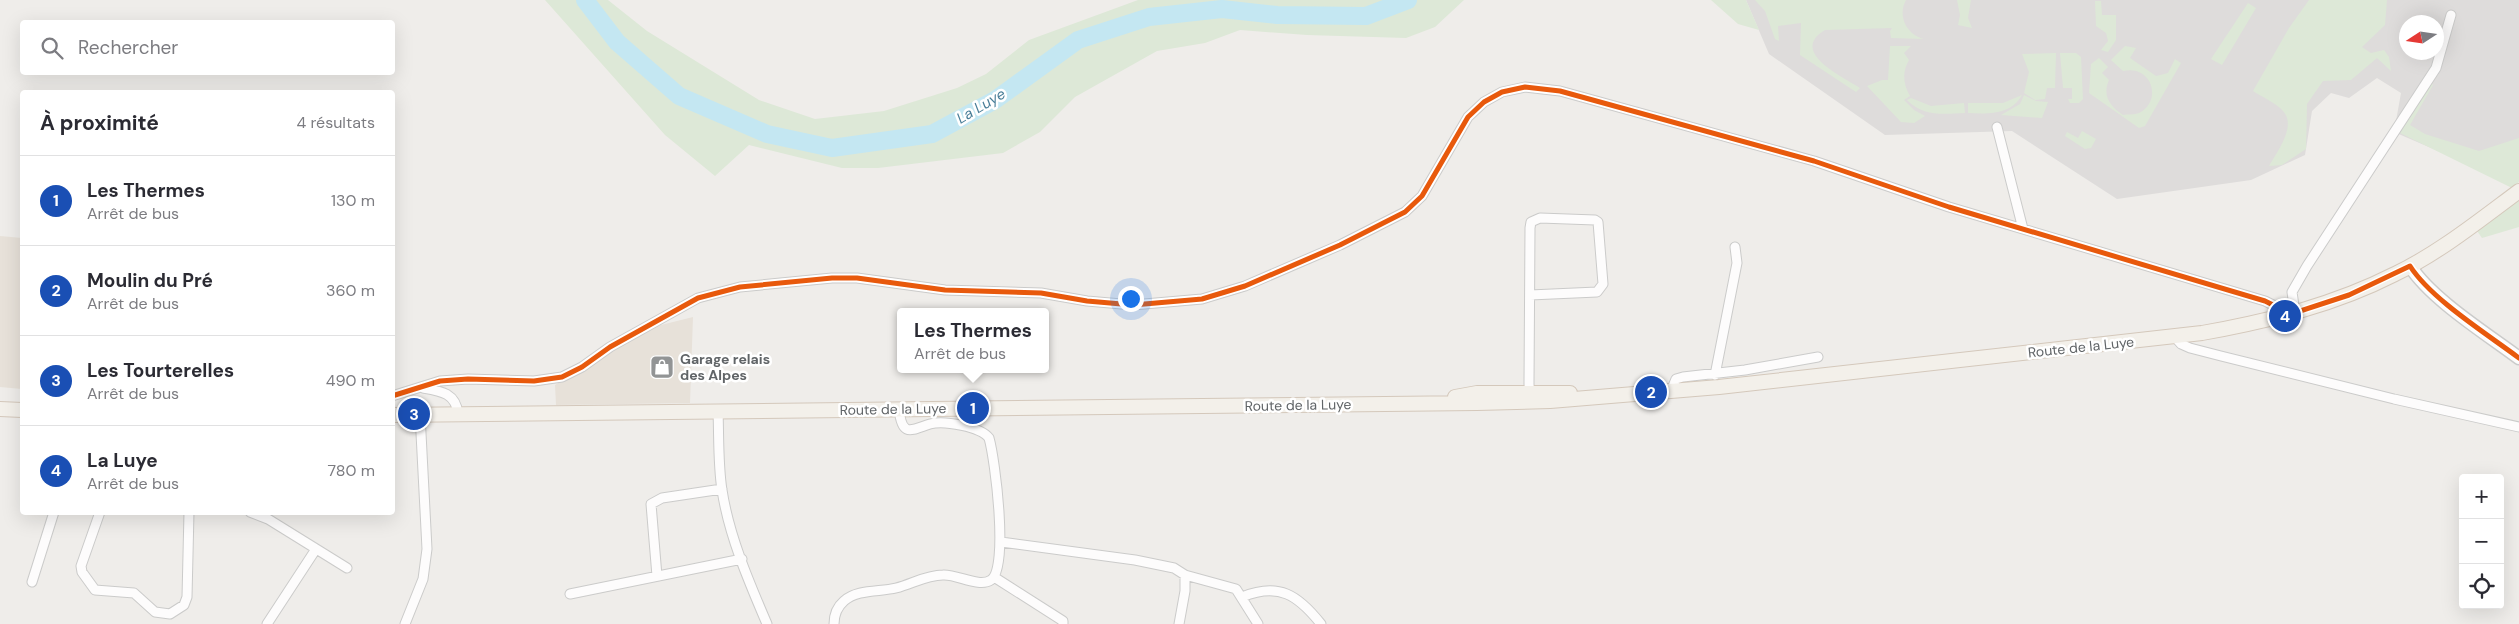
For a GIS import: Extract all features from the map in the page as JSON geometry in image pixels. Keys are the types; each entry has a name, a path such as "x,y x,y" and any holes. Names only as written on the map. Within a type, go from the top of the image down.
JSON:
{"main road":[{"name":"Route de la Luye","path":"395,415 1424,403 1670,391 2174,336 2249,325 2290,314 2349,294 2410,266 2519,191"},
{"path":"0,409 20,410"}],"street":[{"path":"395,395 440,381 468,379 534,381 562,377 698,298 740,287 832,278 857,278 944,290 1041,293 1133,305 1202,298 1245,286 1358,237 1405,212 1422,196 1468,117 1484,102 1502,92 1525,86 1560,91 1814,161 1949,207 2265,302 2290,314 2292,292 2436,68 2451,15"},
{"path":"1997,127 2023,229"},
{"path":"1530,295 1597,292 1601,288 1603,284 1598,222 1595,220 1540,218 1531,222 1530,295 1530,397"},
{"path":"1715,375 1737,263 1735,247"},
{"path":"2410,266 2419,278 2436,294 2519,358"},
{"path":"2174,336 2181,344 2190,348 2382,396 2519,427"},
{"path":"1670,391 1676,379 1715,375 1818,358"},
{"path":"420,387 448,394 456,403 458,414"},
{"path":"834,624 834,616 838,608 852,596 896,588 932,575 959,576 984,582 994,577 997,573 1001,542 991,446 984,432 940,423 931,424 913,431 902,423 899,409"},
{"path":"718,410 722,489 727,515 768,624"},
{"path":"405,624 423,578 427,549 420,414"},
{"path":"656,576 651,504 662,498 722,489"},
{"path":"32,582 53,515"},
{"path":"99,515 81,566 90,585 100,592 134,593 155,612 170,614 184,605 187,597 188,515"},
{"path":"269,516 347,568"},
{"path":"1001,542 1135,560 1174,568 1185,575 1236,589 1258,624"},
{"path":"266,624 316,549"},
{"path":"570,594 742,558"},
{"path":"1179,624 1185,591 1185,575"},
{"path":"994,577 1063,622 1063,624"},
{"path":"1242,597 1255,591 1274,590 1290,594 1306,605 1321,624"}],"shaded area":[{"path":"1746,0 2519,0 2519,176 2510,182 2394,132 2401,93 2377,78 2349,98 2331,93 2312,111 2305,155 2251,180 2117,199 2012,131 1885,135 1769,54"},
{"path":"0,236 20,238 20,389 0,387"},
{"path":"693,317 690,403 556,405 555,385 649,328"}],"green space":[{"path":"545,0 608,0 647,31 759,100 815,119 884,111 957,88 986,74 1029,40 1138,0 1464,0 1435,27 1406,38 1307,35 1240,30 1205,43 1157,51 1075,97 1040,132 1003,153 878,168 842,168 749,145 715,176 665,135"},
{"path":"1711,0 1746,0 1759,30 1738,24"},
{"path":"1755,0 1906,0 1903,6 1905,24 1918,37 1924,39 1891,38 1890,31 1892,28 1825,30 1815,38 1812,47 1815,55 1832,71 1860,88 1856,92 1800,55 1801,23 1778,26 1779,41 1775,39 1765,11"},
{"path":"1957,0 1971,0 1968,18 1972,28 1958,25 1960,15"},
{"path":"2309,0 2387,0 2385,25 2362,47 2371,53 2384,50 2389,57 2391,71 2377,58 2351,80 2323,81 2307,104 2306,149 2282,165 2269,166 2281,146 2287,131 2287,117 2277,105 2253,91 2289,28"},
{"path":"2095,1 2101,1 2102,15 2116,15 2116,40 2108,52 2101,50 2108,41 2106,33 2096,26"},
{"path":"2248,3 2256,8 2222,65 2211,59"},
{"path":"1890,46 1911,46 1904,53 1909,60 1904,78 1910,96 1904,100 1914,110 1925,116 1914,123 1901,122 1867,86 1882,80 1888,80"},
{"path":"2125,46 2136,48 2130,58 2156,76 2168,73 2175,59 2181,63 2145,126 2139,128 2089,93 2091,64 2099,58 2108,67 2102,73 2109,80 2106,91 2108,100 2114,108 2123,115 2137,114 2146,107 2151,100 2152,93 2151,85 2147,78 2133,70 2123,71 2111,60"},
{"path":"2056,53 2055,88 2047,88 2045,99 2035,100 2024,93 2029,72 2022,54"},
{"path":"2060,53 2076,53 2081,57 2083,99 2079,103 2070,103 2068,99 2072,99 2072,88 2063,88"},
{"path":"2431,83 2433,85 2410,125 2425,134 2479,151 2519,138 2519,182 2512,188 2398,132"},
{"path":"2022,95 2017,102 2005,110 1991,113 1968,113 1968,103 2003,103"},
{"path":"2024,95 2036,101 2048,102 2042,118 2001,115 2020,104"},
{"path":"1911,98 1931,106 1964,103 1965,113 1941,114 1927,112 1907,100"},
{"path":"2082,131 2096,139 2091,148 2085,149 2065,136 2067,132 2078,138"},
{"path":"2519,200 2519,227 2482,238 2475,228"}],"waterway":[{"name":"La Luye","path":"585,0 617,42 679,96 767,134 832,148 932,134 995,100 1078,40 1149,17 1222,9 1277,15 1366,16 1408,0"}],"cycle path":[{"path":"395,395 440,381 468,379 534,381 562,377 582,367 610,347 698,298 740,287 832,278 857,278 945,290 1041,293 1087,301 1133,305 1202,299 1245,286 1340,245 1405,212 1422,196 1468,117 1484,102 1502,92 1525,87 1560,91 1814,161 1949,207 2265,301 2275,306 2285,316 2349,295 2410,266 2431,291 2445,303 2519,358"}],"place":[{"name":"La Luye","path":"2285,316"},
{"name":"Garage relais des Alpes","path":"662,367"},
{"name":"Moulin du Pré","path":"1651,392"},
{"name":"Les Thermes","path":"973,408"},
{"name":"Les Tourterelles","path":"414,414"}]}
